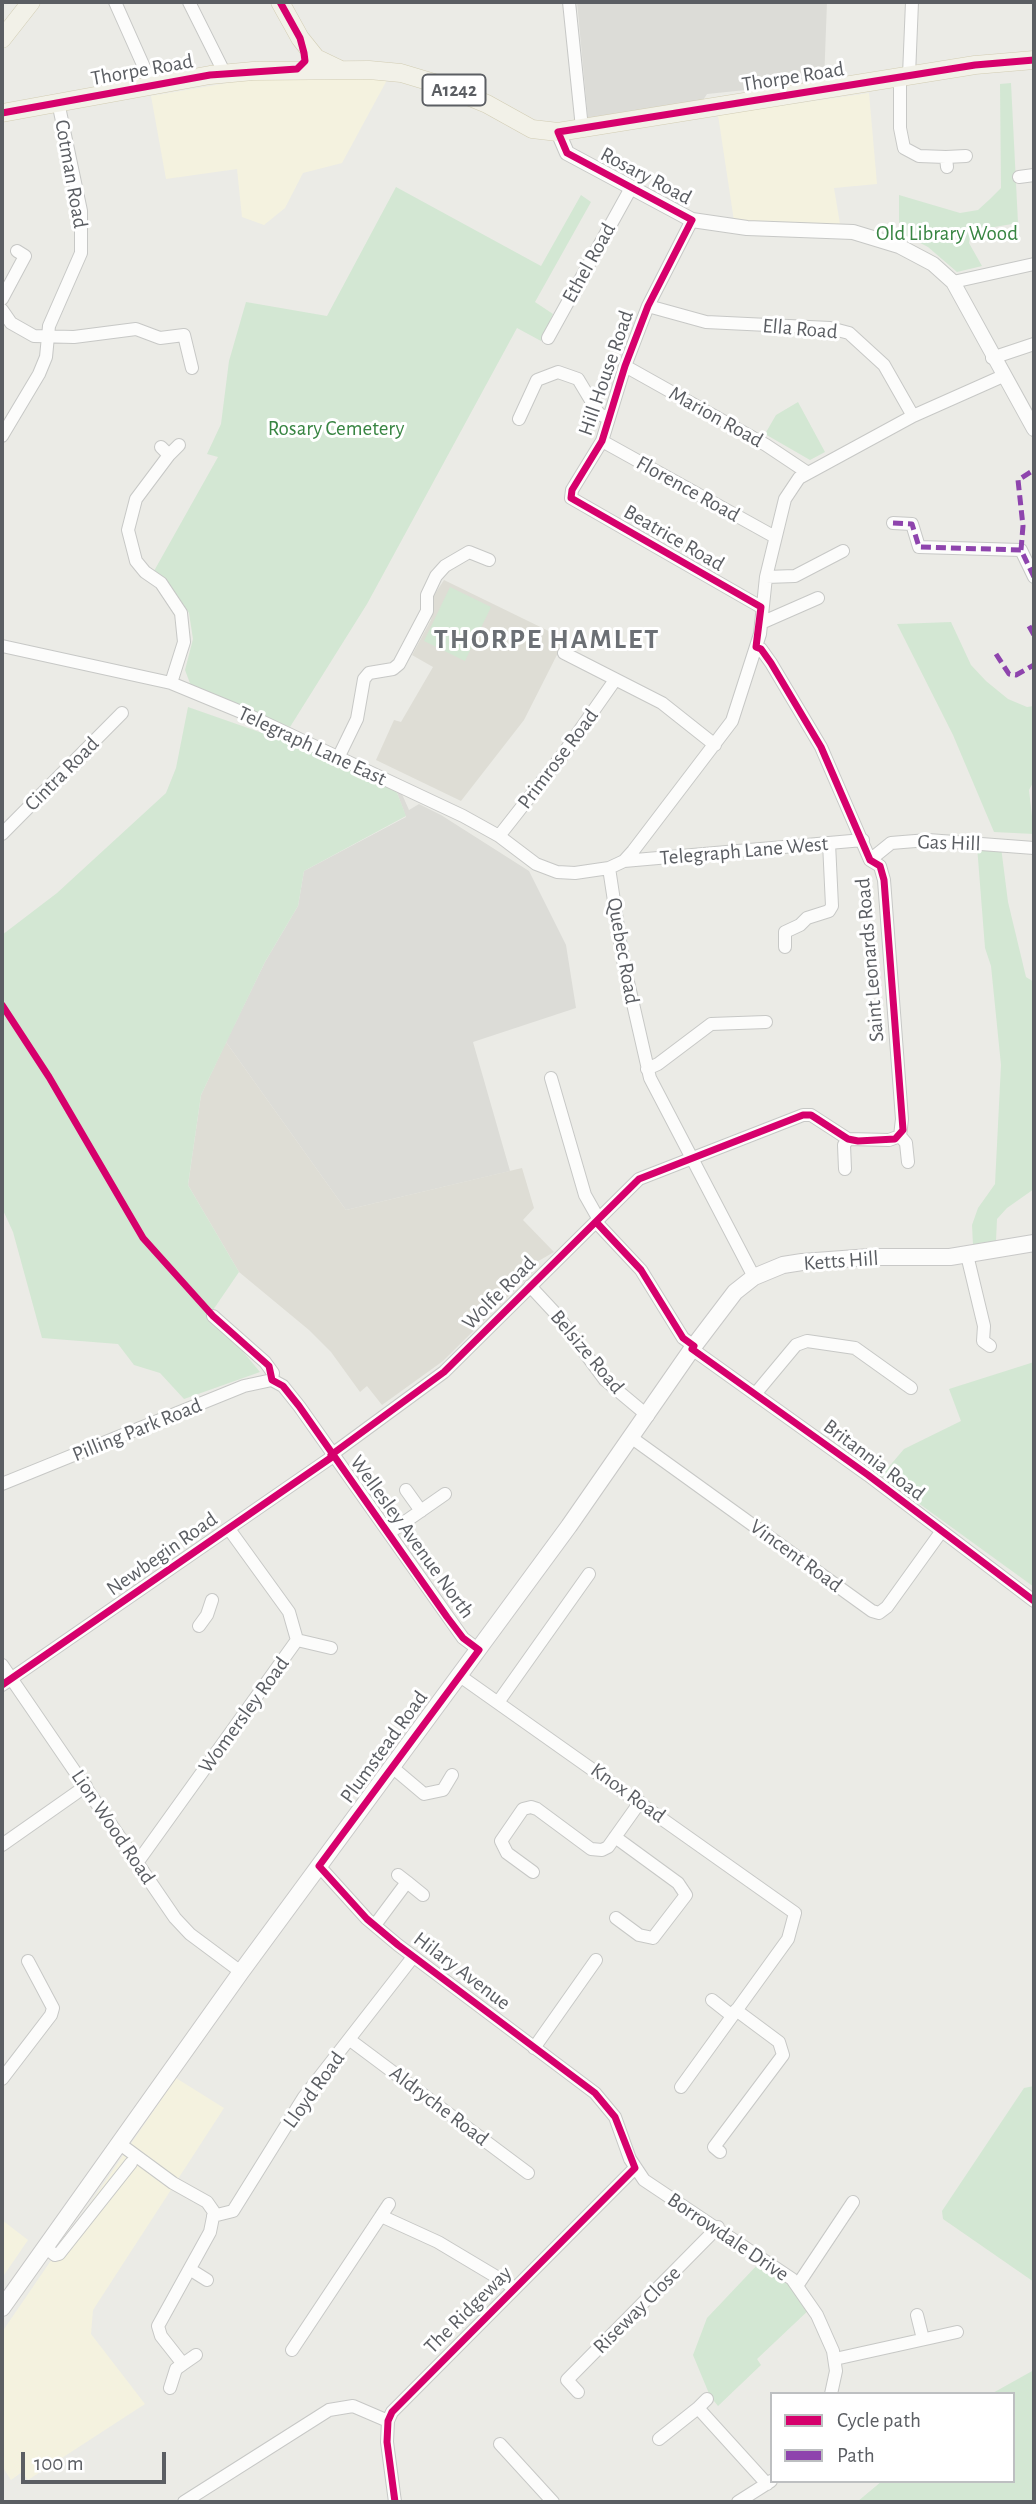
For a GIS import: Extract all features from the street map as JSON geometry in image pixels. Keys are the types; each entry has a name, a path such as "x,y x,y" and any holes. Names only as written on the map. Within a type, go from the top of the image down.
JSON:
{"main road":[{"path":"5,27 32,2"},
{"name":"A1242","path":"280,2 300,38 321,62 342,70"},
{"path":"289,72 305,61 300,38"},
{"name":"Thorpe Road","path":"2,113 225,74 388,71 414,77 487,104 532,129 558,132 975,65 1034,60"},
{"name":"Ketts Hill","path":"690,1350 724,1305 754,1277 783,1265 824,1259 967,1255 1034,1243"},
{"name":"Plumstead Road","path":"2,2308 52,2251 120,2144 241,1972 648,1416 690,1350"}],"street":[{"path":"116,2 152,85"},
{"path":"189,2 225,74"},
{"path":"569,2 582,128"},
{"path":"912,2 900,128 904,148 919,156 946,162 966,156"},
{"name":"Cotman Road","path":"2,436 39,374 48,347 46,337 60,296 76,268 83,234 58,103"},
{"name":"Rosary Road","path":"558,132 567,153 692,220 721,226 808,228 866,234 909,250 933,264 953,282 992,358 1034,429"},
{"path":"1019,177 1034,175"},
{"name":"Ethel Road","path":"548,338 631,188"},
{"name":"Hill House Road","path":"571,498 572,490 602,441 625,366 648,306 692,220"},
{"path":"2,299 24,251"},
{"path":"953,282 1034,264"},
{"name":"Ella Road","path":"648,306 706,322 830,328 849,333 884,365 912,416"},
{"path":"2,310 21,330 46,337 74,337 136,329 160,338 184,334 192,368"},
{"path":"992,358 1034,344"},
{"name":"Marion Road","path":"625,366 766,445 805,471"},
{"path":"519,419 537,380 558,372 578,379 599,414 608,418"},
{"path":"756,647 766,577 785,499 805,471 912,416 1003,376"},
{"name":"Florence Road","path":"602,441 775,537"},
{"path":"171,683 184,642 184,622 172,596 136,561 128,530 136,499 165,451 179,444"},
{"name":"Beatrice Road","path":"571,498 761,607"},
{"path":"893,523 912,524 919,547 1021,550 1034,577"},
{"path":"766,577 795,576 843,551"},
{"path":"339,756 357,719 364,679 369,673 393,669 399,664 427,611 427,595 436,576 445,566 469,552 489,560"},
{"path":"761,623 818,598"},
{"name":"Telegraph Lane East","path":"2,646 171,683 339,756 499,836 536,864 557,872 609,868"},
{"name":"Quebec Road","path":"754,1277 657,1096 647,1069 623,960 609,868 624,861 732,721 756,647"},
{"name":"Saint Leonards Road","path":"756,647 771,663 821,747 870,860 880,866 884,880 902,1130 908,1162"},
{"path":"564,653 662,703 715,745"},
{"name":"Primrose Road","path":"499,836 561,757 615,680"},
{"name":"Cintra Road","path":"2,834 122,713"},
{"name":"Telegraph Lane West","path":"624,861 863,840"},
{"name":"Gas Hill","path":"870,860 891,843 903,842 940,840 1034,848"},
{"path":"785,947 785,932 794,930 807,918 829,911 832,906 829,843"},
{"path":"647,1069 711,1024 766,1022"},
{"name":"Britannia Road","path":"551,1078 585,1195 597,1220 641,1270 690,1350 756,1393 1034,1601"},
{"path":"690,1158 803,1115 820,1120 848,1139 903,1140"},
{"path":"845,1169 844,1145 848,1139"},
{"name":"Wolfe Road","path":"331,1456 444,1372 639,1179 690,1158"},
{"path":"967,1255 984,1326 983,1342 990,1346"},
{"name":"Belsize Road","path":"530,1286 557,1315 605,1380 648,1416"},
{"name":"Wellesley Avenue North","path":"213,1315 265,1362 272,1373 272,1380 290,1394 331,1456 463,1639 479,1650"},
{"path":"756,1393 796,1345 807,1341 855,1348 911,1388"},
{"name":"Pilling Park Road","path":"3,1481 244,1386 272,1380"},
{"name":"Vincent Road","path":"632,1438 872,1611 879,1613 887,1607 941,1532"},
{"name":"Newbegin Road","path":"6,1683 331,1456"},
{"name":"Wellesley Avenue North","path":"406,1490 421,1511"},
{"name":"Wellesley Avenue North","path":"389,1533 445,1494"},
{"name":"Womersley Road","path":"137,1863 297,1640 289,1612 229,1529"},
{"path":"499,1701 550,1638 588,1583"},
{"path":"199,1626 207,1615 212,1600"},
{"path":"297,1640 331,1648"},
{"name":"Lion Wood Road","path":"2,1665 6,1683 86,1786 181,1926 241,1972"},
{"name":"Knox Road","path":"460,1676 499,1701 795,1913 788,1939 733,2012"},
{"path":"392,1767 424,1794 436,1794 451,1783"},
{"path":"2,1845 86,1786"},
{"path":"527,1872 503,1849 501,1841 513,1820 527,1807 537,1809 591,1849 602,1850 615,1837 640,1802"},
{"path":"615,1837 678,1883 686,1895 653,1938 645,1938 621,1925"},
{"name":"Hilary Avenue","path":"319,1866 375,1925 595,2093"},
{"path":"375,1925 402,1878 424,1895"},
{"name":"Lloyd Road","path":"214,2216 233,2211 304,2097 414,1957"},
{"path":"534,2048 596,1960"},
{"path":"2,2078 51,2015 52,2008 27,1961"},
{"path":"712,2000 779,2042 783,2055 714,2147 720,2152"},
{"path":"681,2087 733,2012"},
{"name":"Aldryche Road","path":"350,2040 528,2173"},
{"name":"Borrowdale Drive","path":"595,2093 615,2118 635,2168 653,2187 785,2273 797,2286 825,2329 835,2359 836,2371 831,2392"},
{"path":"120,2144 173,2183 207,2202 214,2216 210,2232 191,2270 158,2326 161,2336 183,2364"},
{"name":"Plumstead Road","path":"52,2251 131,2163"},
{"name":"The Ridgeway","path":"388,2421 400,2401 635,2168"},
{"path":"797,2286 851,2216 853,2202"},
{"path":"292,2350 310,2319 389,2204"},
{"path":"381,2216 438,2242 515,2288"},
{"name":"Riseway Close","path":"578,2392 567,2380 718,2227"},
{"path":"191,2270 207,2280"},
{"path":"299,2312 310,2319"},
{"path":"917,2315 923,2339"},
{"path":"835,2359 957,2332"},
{"path":"170,2388 176,2369 196,2355"},
{"path":"659,2439 702,2404 769,2482 738,2502"},
{"path":"184,2502 329,2410 353,2406 388,2421 387,2442 395,2502"},
{"path":"500,2444 553,2502"}],"shaded area":[{"path":"577,2 827,2 824,82 707,94 703,100 588,119"},
{"path":"292,77 387,80 342,163 303,173 285,208 264,225 242,217 237,169 166,179 151,96 245,80"},
{"path":"869,93 877,184 834,188 840,224 734,221 718,115"},
{"path":"444,580 565,639 524,720 461,801 376,760 394,720 401,722 433,667 412,655 431,620 434,595"},
{"path":"396,790 401,792 409,810 419,804 441,815 529,871 566,945 576,1008 473,1042 510,1171 346,1210 226,1042 265,962 298,906 304,871 406,817"},
{"path":"226,1042 346,1210 522,1168 534,1208 523,1220 554,1252 535,1263 536,1269 443,1361 382,1405 367,1386 360,1392 331,1352 309,1330 239,1272 188,1185 201,1095"},
{"path":"176,2078 224,2108 93,2310 91,2334 145,2404 28,2480 22,2472 11,2480 2,2466 2,2332"},
{"path":"2,2220 28,2240 2,2278"}],"green space":[{"name":"Old Library Wood","path":"1011,83 1018,223 971,231 969,243 982,266 957,272 928,247 899,232 899,195 960,213 978,210 1001,188 1000,84"},
{"name":"Rosary Cemetery","path":"396,187 541,266 581,195 591,202 535,302 553,314 541,341 517,328 367,604 290,727 191,686 185,670 193,639 189,613 166,579 154,571 218,457 207,454 221,424 229,361 246,302 327,316"},
{"path":"798,402 825,452 810,460 765,434 776,415"},
{"path":"450,587 491,607 465,661 424,641"},
{"path":"951,622 971,665 986,681 1008,699 1027,707 1034,706 1034,781 1029,790 1034,834 994,832 953,735 897,624"},
{"path":"188,707 308,749 396,790 406,816 304,871 298,906 265,962 201,1095 188,1185 239,1272 211,1313 260,1372 184,1399 160,1373 134,1365 118,1344 42,1338 13,1232 2,1208 2,935 57,893 166,793 176,768"},
{"path":"977,846 1001,847 1008,902 1026,977 1034,982 1034,1189 1007,1208 997,1219 996,1241 973,1245 972,1225 978,1208 995,1184 1001,1065 991,966 985,948"},
{"path":"1034,1362 1034,1587 881,1476 904,1449 961,1421 949,1389"},
{"path":"1034,2086 1034,2282 943,2219 942,2211 1024,2088"},
{"path":"760,2262 792,2283 812,2307 757,2359 761,2365 718,2406 710,2396 693,2355 707,2318"},
{"path":"1034,2370 1034,2502 857,2502 880,2483 1015,2483 1015,2392 995,2392"}],"marked path":[{"path":"1021,550 1023,526 1018,480 1034,470"},
{"path":"893,523 912,524 919,547 1021,550 1034,577"},
{"path":"1029,626 1034,635"},
{"path":"996,654 1009,674 1016,675 1034,665"}],"cycle path":[{"path":"2,113 210,75 297,69 305,61 304,53 300,38 280,2"},
{"path":"331,1455 444,1372 639,1179 803,1115 811,1115 848,1139 858,1141 895,1139 903,1130 884,880 880,866 870,860 821,747 771,663 761,649 756,647 761,607 571,498 572,490 602,441 625,366 648,306 692,220 567,153 558,132 975,65 1034,60"},
{"path":"2,1005 49,1077 143,1238 213,1316 269,1366 272,1380 283,1386 299,1406 447,1617 463,1638 479,1650 319,1866 367,1919 398,1945 595,2093 615,2117 635,2168 392,2412 388,2421 387,2442 395,2502"},
{"path":"596,1222 641,1270 683,1338 694,1346 692,1349 868,1475 1034,1601"},
{"path":"2,1685 332,1457"}],"district":[{"name":"THORPE HAMLET","path":"547,640"}]}
